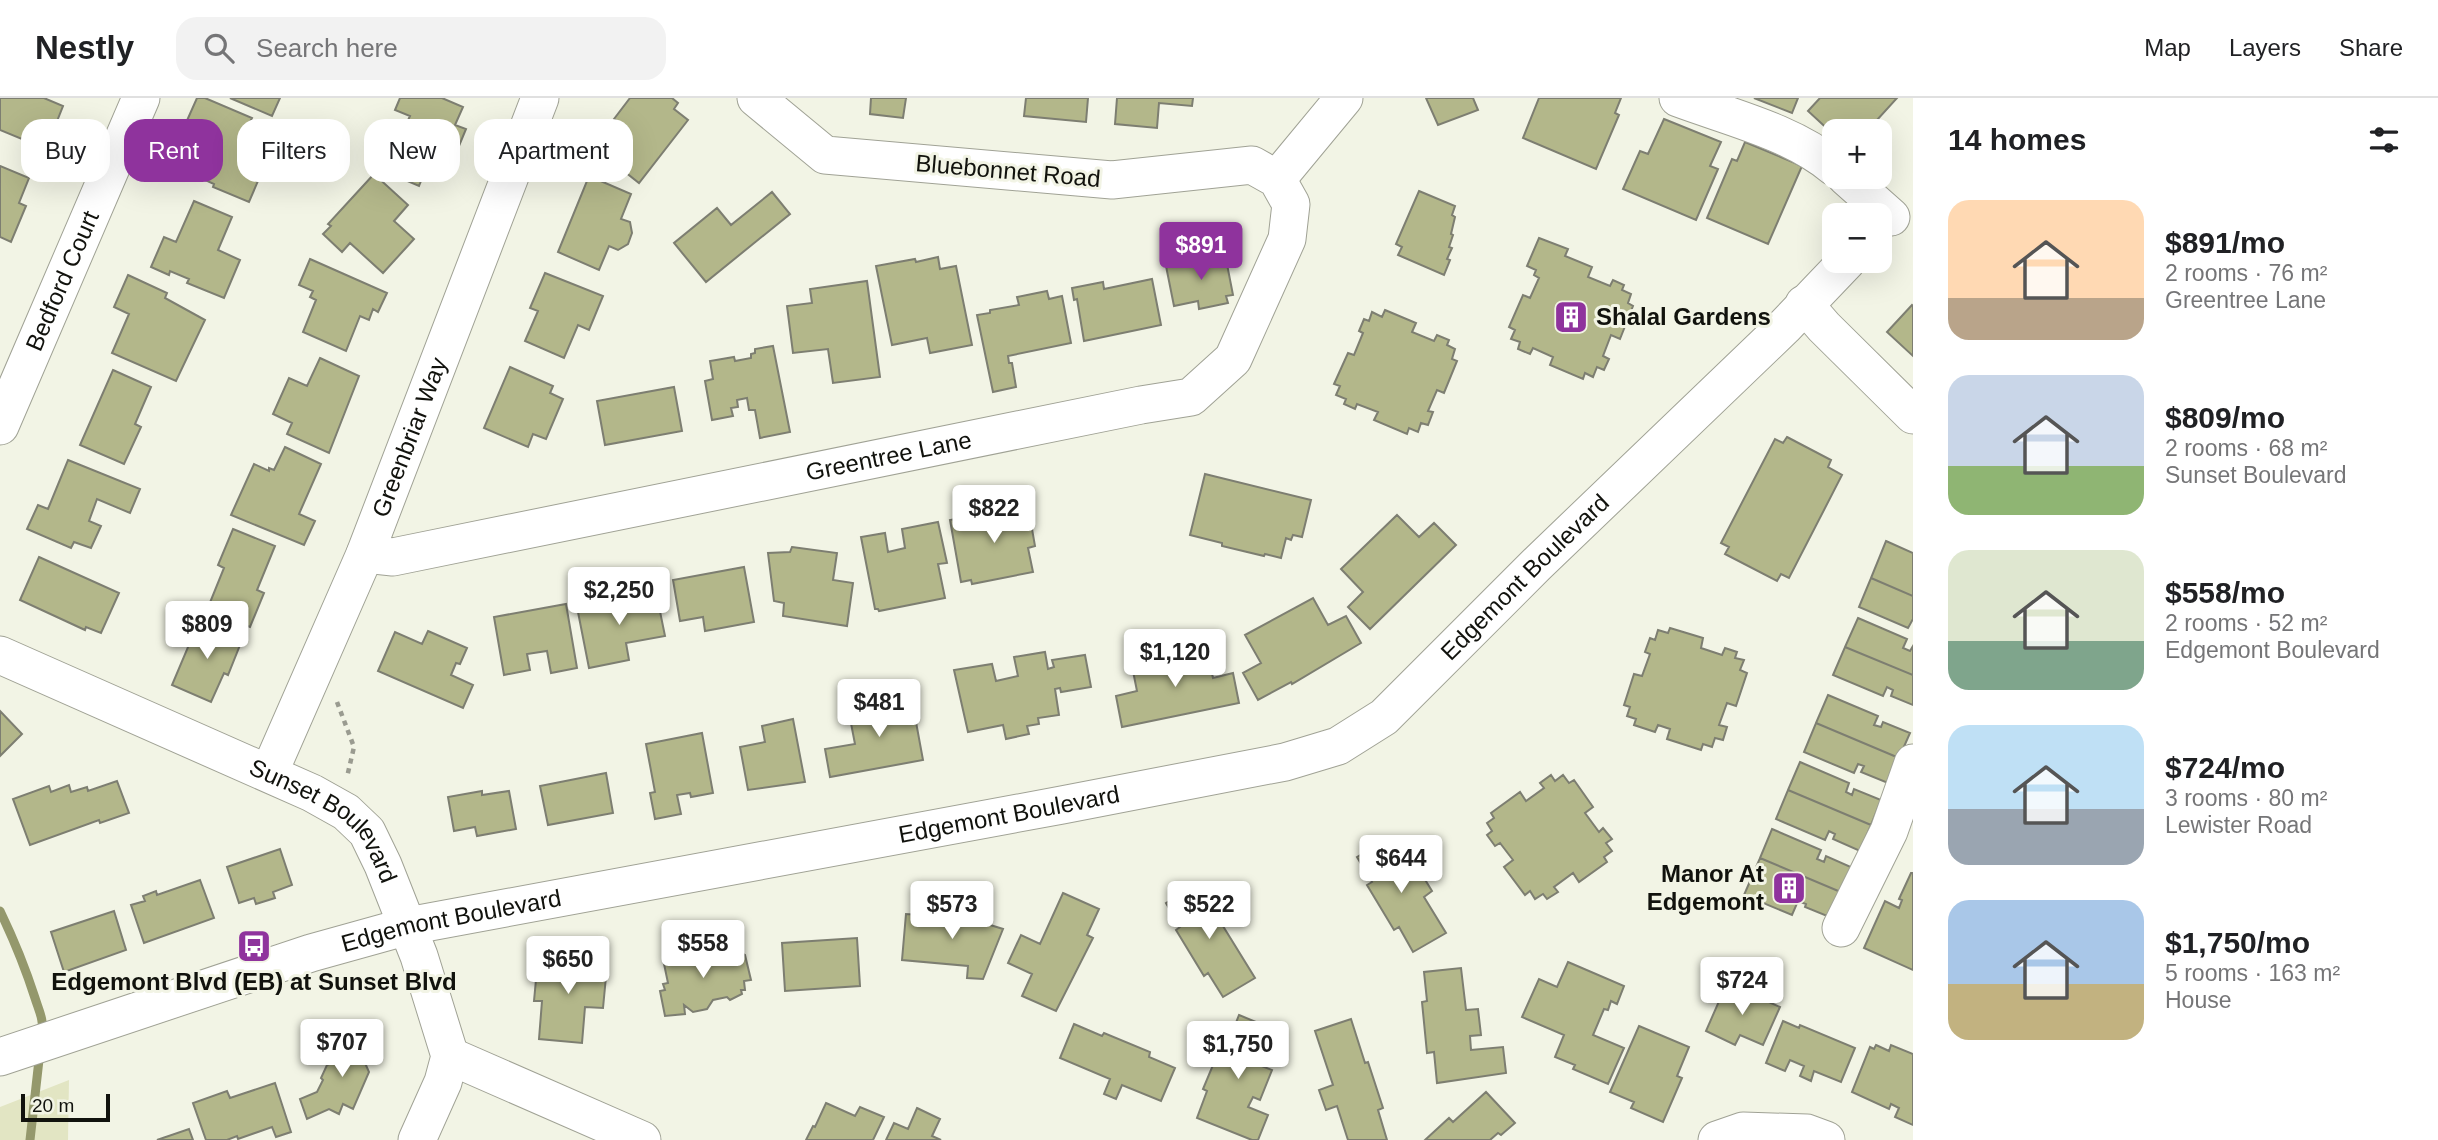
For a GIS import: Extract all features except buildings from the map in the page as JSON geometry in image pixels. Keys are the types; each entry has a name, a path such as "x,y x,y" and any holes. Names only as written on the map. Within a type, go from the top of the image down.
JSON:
{"street":[{"name":"Bedford Court","path":"0,426 141,98"},
{"name":"Greenbriar Way","path":"269,773 365,554 540,98"},
{"name":"Bluebonnet Road","path":"756,98 825,155 1112,180 1252,165 1284,191"},
{"path":"1284,191 1344,98"},
{"path":"1678,98 1786,138 1822,157"},
{"path":"1862,189 1894,214"},
{"name":"Greentree Lane","path":"365,554 393,557 1191,397 1234,359 1287,239 1284,191"},
{"name":"Edgemont Boulevard","path":"0,1057 311,953 408,926 1285,762 1338,746 1384,717 1536,565 1784,327 1835,273"},
{"path":"1804,304 1913,415"},
{"name":"Sunset Boulevard","path":"0,655 269,773 346,812 367,832 383,865 408,926 450,1056"},
{"path":"1841,928 1901,836 1913,763"},
{"path":"417,1140 443,1082 450,1056 642,1140"},
{"path":"1717,1140 1743,1131 1807,1133 1826,1140"}],"path":[{"path":"336,695 337,706 354,747 345,785"}],"green space":[{"path":"69,1080 68,1140 0,1140 0,1107"}],"waterway":[{"path":"0,911 19,954 42,1019 42,1034"},
{"path":"30,1140 40,1051"}],"place":[{"name":"Shalal Gardens","path":"1571,317"},
{"name":"Manor At Edgemont","path":"1789,888"},
{"name":"Edgemont Blvd (EB) at Sunset Blvd","path":"254,946"}]}
